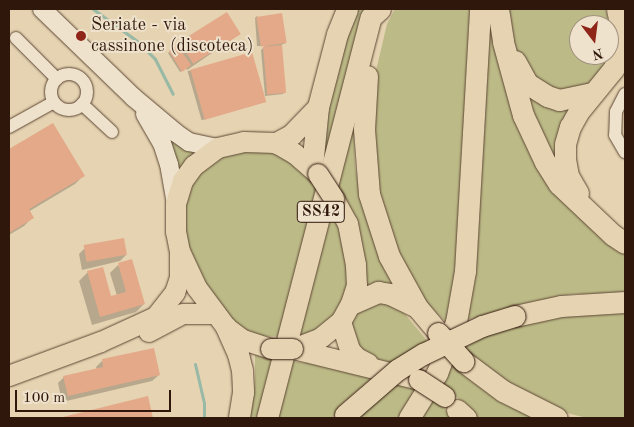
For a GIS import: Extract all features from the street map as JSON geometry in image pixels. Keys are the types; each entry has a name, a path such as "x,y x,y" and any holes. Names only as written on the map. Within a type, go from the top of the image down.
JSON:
{"highway":[{"path":"326,76 324,51 327,33 337,9"},
{"path":"315,171 318,107 337,34 347,9"},
{"name":"SS42","path":"267,418 371,18 380,9"},
{"path":"386,9 376,35 368,68 364,97 366,162 370,194 389,256 417,307 464,361 482,377 503,391 557,418"},
{"path":"409,418 437,373 456,322 465,271 480,9"},
{"path":"498,9 503,42 523,115 536,143 559,184 589,213 625,243"},
{"path":"505,9 515,62 528,84 537,92 559,100 593,93"},
{"path":"589,213 568,176 565,144 570,127 593,93 614,68 621,49 621,28 617,9"},
{"path":"276,144 291,134 318,107"},
{"path":"346,313 378,292 390,294 417,307"},
{"path":"343,416 396,370 423,354 482,326 515,316 561,306 625,302"},
{"path":"220,320 238,354 242,370 243,392 238,418"}],"main road":[{"path":"42,9 133,97 189,142 218,148"},
{"path":"9,376 101,342 156,317 175,293 180,278 180,252 176,232 176,204 170,164 162,143 133,97"},
{"path":"176,204 182,181 194,166 218,148 244,142 276,144 296,154 315,171 334,198 348,224 353,246 357,286 346,313 321,338 292,349"},
{"path":"180,252 198,288 220,320 243,340 272,349 292,349 419,380 457,411"},
{"path":"346,313 350,350 357,358 375,368"},
{"path":"101,342 146,333 183,314 220,320"},
{"path":"9,393 38,365"}],"street":[{"path":"16,38 57,79"},
{"path":"68,74 79,77 86,87 86,94 82,104 67,110 54,102 51,90 57,79 68,74"},
{"path":"625,94 616,112 615,135 625,152"},
{"path":"9,127 54,102"},
{"path":"82,104 112,132"}],"shaded area":[{"path":"356,9 371,9 328,167 318,144 344,35"},
{"path":"395,9 472,9 457,262 447,323 422,298 395,249 378,204 372,159 375,75 387,24"},
{"path":"509,9 606,9 607,15 569,15 569,65 608,66 583,91 546,91 517,59"},
{"path":"487,16 495,17 511,100 625,251 625,294 571,294 517,305 463,321"},
{"path":"522,86 572,102 559,173"},
{"path":"353,119 355,166 361,200 376,247 398,292 363,291 333,181"},
{"path":"169,137 202,151 179,178"},
{"path":"233,151 273,151 288,157 316,186 281,337 264,336 263,339 237,326 196,271 180,217 192,180 205,168"},
{"path":"330,204 337,218 351,277 339,307 329,320 311,334 294,338"},
{"path":"374,301 400,308 428,342 392,364 357,355 349,321 357,310"},
{"path":"625,309 625,418 587,418 567,413 521,390 492,371 464,348 484,337 529,321 560,313"},
{"path":"255,352 277,357 261,418 249,418 255,382"},
{"path":"287,360 305,363 306,361 375,375 339,406 340,409 332,418 272,418"},
{"path":"452,365 500,400 544,418 477,418 442,382"},
{"path":"399,380 419,390 401,418 356,418"},
{"path":"431,400 443,406 452,418 420,418"}],"building":[{"path":"227,12 241,34 193,64 180,42"},
{"path":"282,13 287,43 261,47 256,17"},
{"path":"177,45 191,65 182,72 169,51"},
{"path":"282,45 286,93 267,94 263,47"},
{"path":"252,52 266,102 205,120 190,70"},
{"path":"53,123 85,176 29,209 34,218 9,233 9,149"},
{"path":"124,238 127,255 87,262 84,245"},
{"path":"132,259 145,304 100,317 87,271 103,267 111,296 126,292 118,263"},
{"path":"154,348 160,375 68,396 63,376 103,367 102,359"},
{"path":"148,396 153,418 59,418"}],"waterway":[{"path":"93,9 137,41 155,59 173,94"},
{"path":"195,364 204,403 204,418"}],"place":[{"name":"Seriate - via cassinone (discoteca)","path":"81,36"}]}
